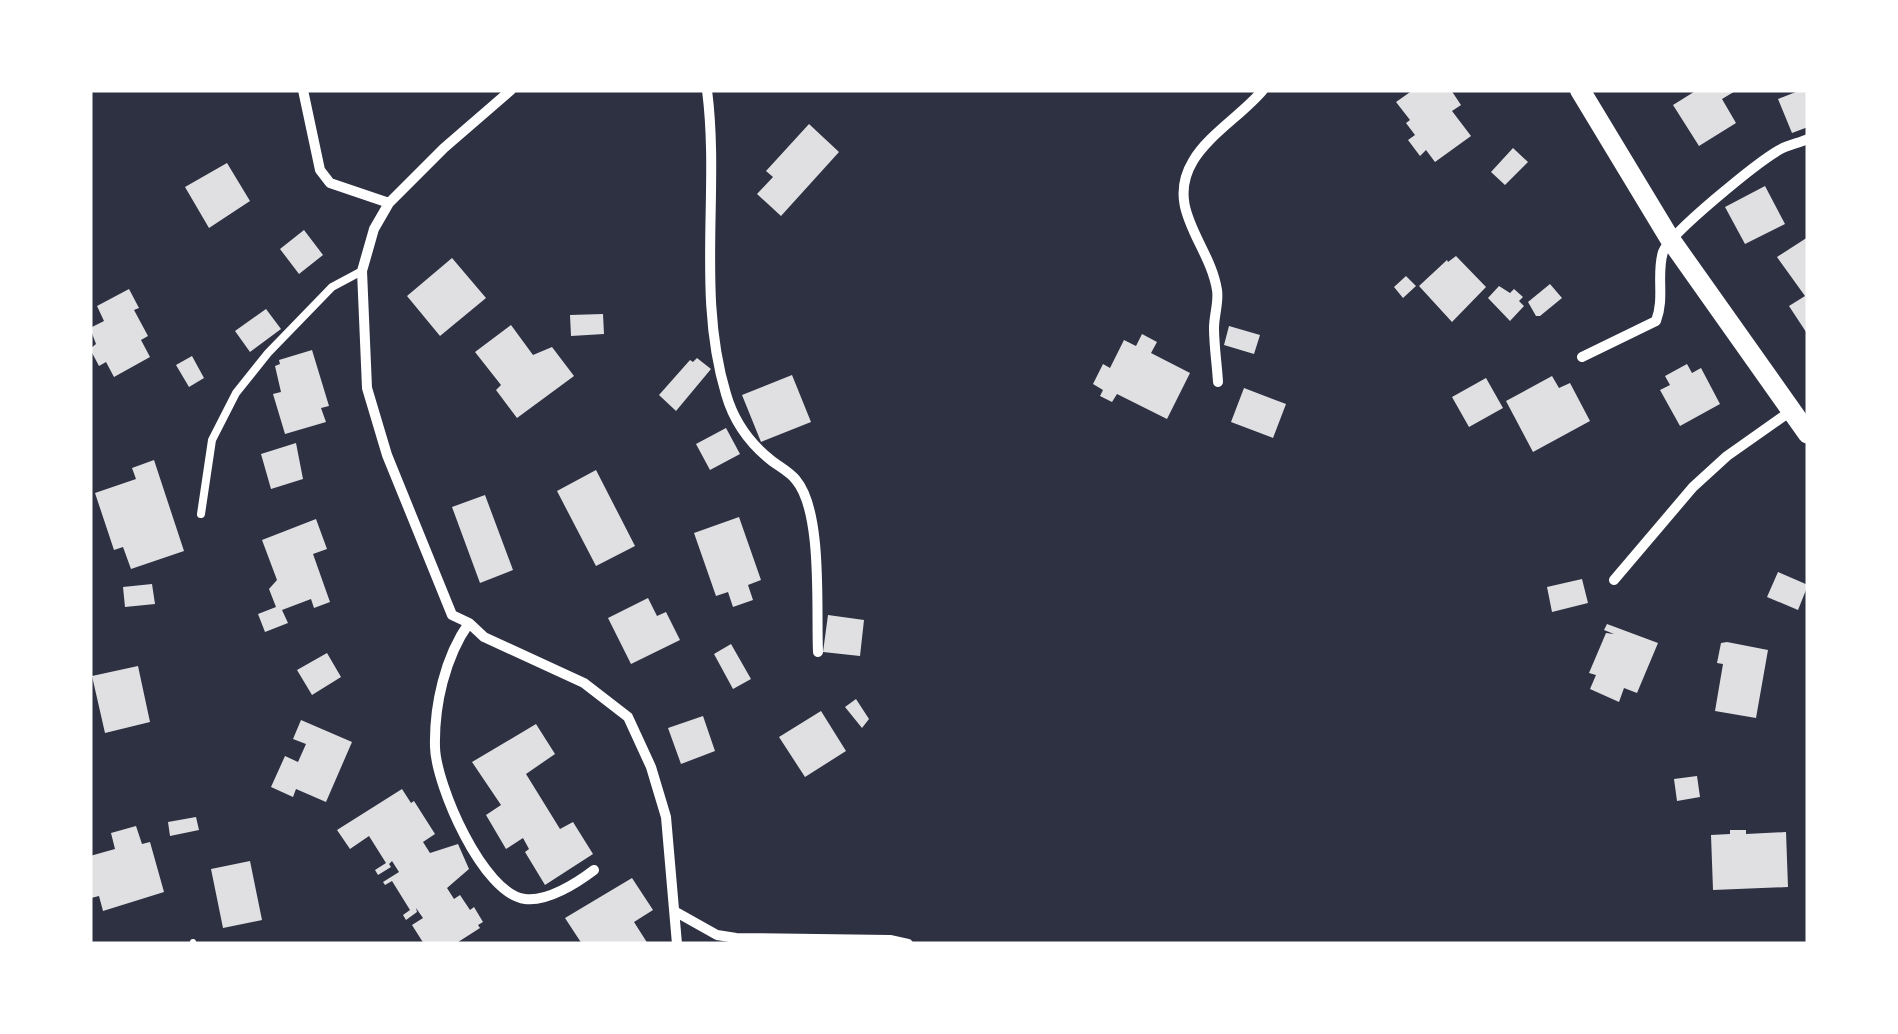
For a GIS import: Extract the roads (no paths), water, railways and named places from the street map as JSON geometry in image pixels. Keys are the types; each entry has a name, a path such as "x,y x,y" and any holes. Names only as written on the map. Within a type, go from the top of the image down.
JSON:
{"main road":[{"path":"1580,90 1670,239 1808,434"}],"street":[{"path":"303,90 320,170 330,183 389,203"},
{"path":"512,90 444,148 389,203 374,229 362,270 367,388 387,455 452,615 484,637 584,683 628,716 651,767 666,817 677,944"},
{"path":"707,90 714,339 726,394 738,423 754,446 797,480 813,518 818,652"},
{"path":"1218,382 1214,329 1218,293 1184,211 1184,182 1194,160 1212,139 1263,90"},
{"path":"1582,358 1656,321 1662,305 1662,255 1670,239 1779,150 1808,139"},
{"path":"1614,580 1693,487 1726,456 1792,411"},
{"path":"468,623 457,640 444,679 435,748 458,822 486,870 505,891 520,899 533,900 576,884 594,870"},
{"path":"676,912 717,935 736,938 890,940 908,944"}],"lane":[{"path":"201,514 212,440 236,394 268,353 332,287 362,270"}]}
